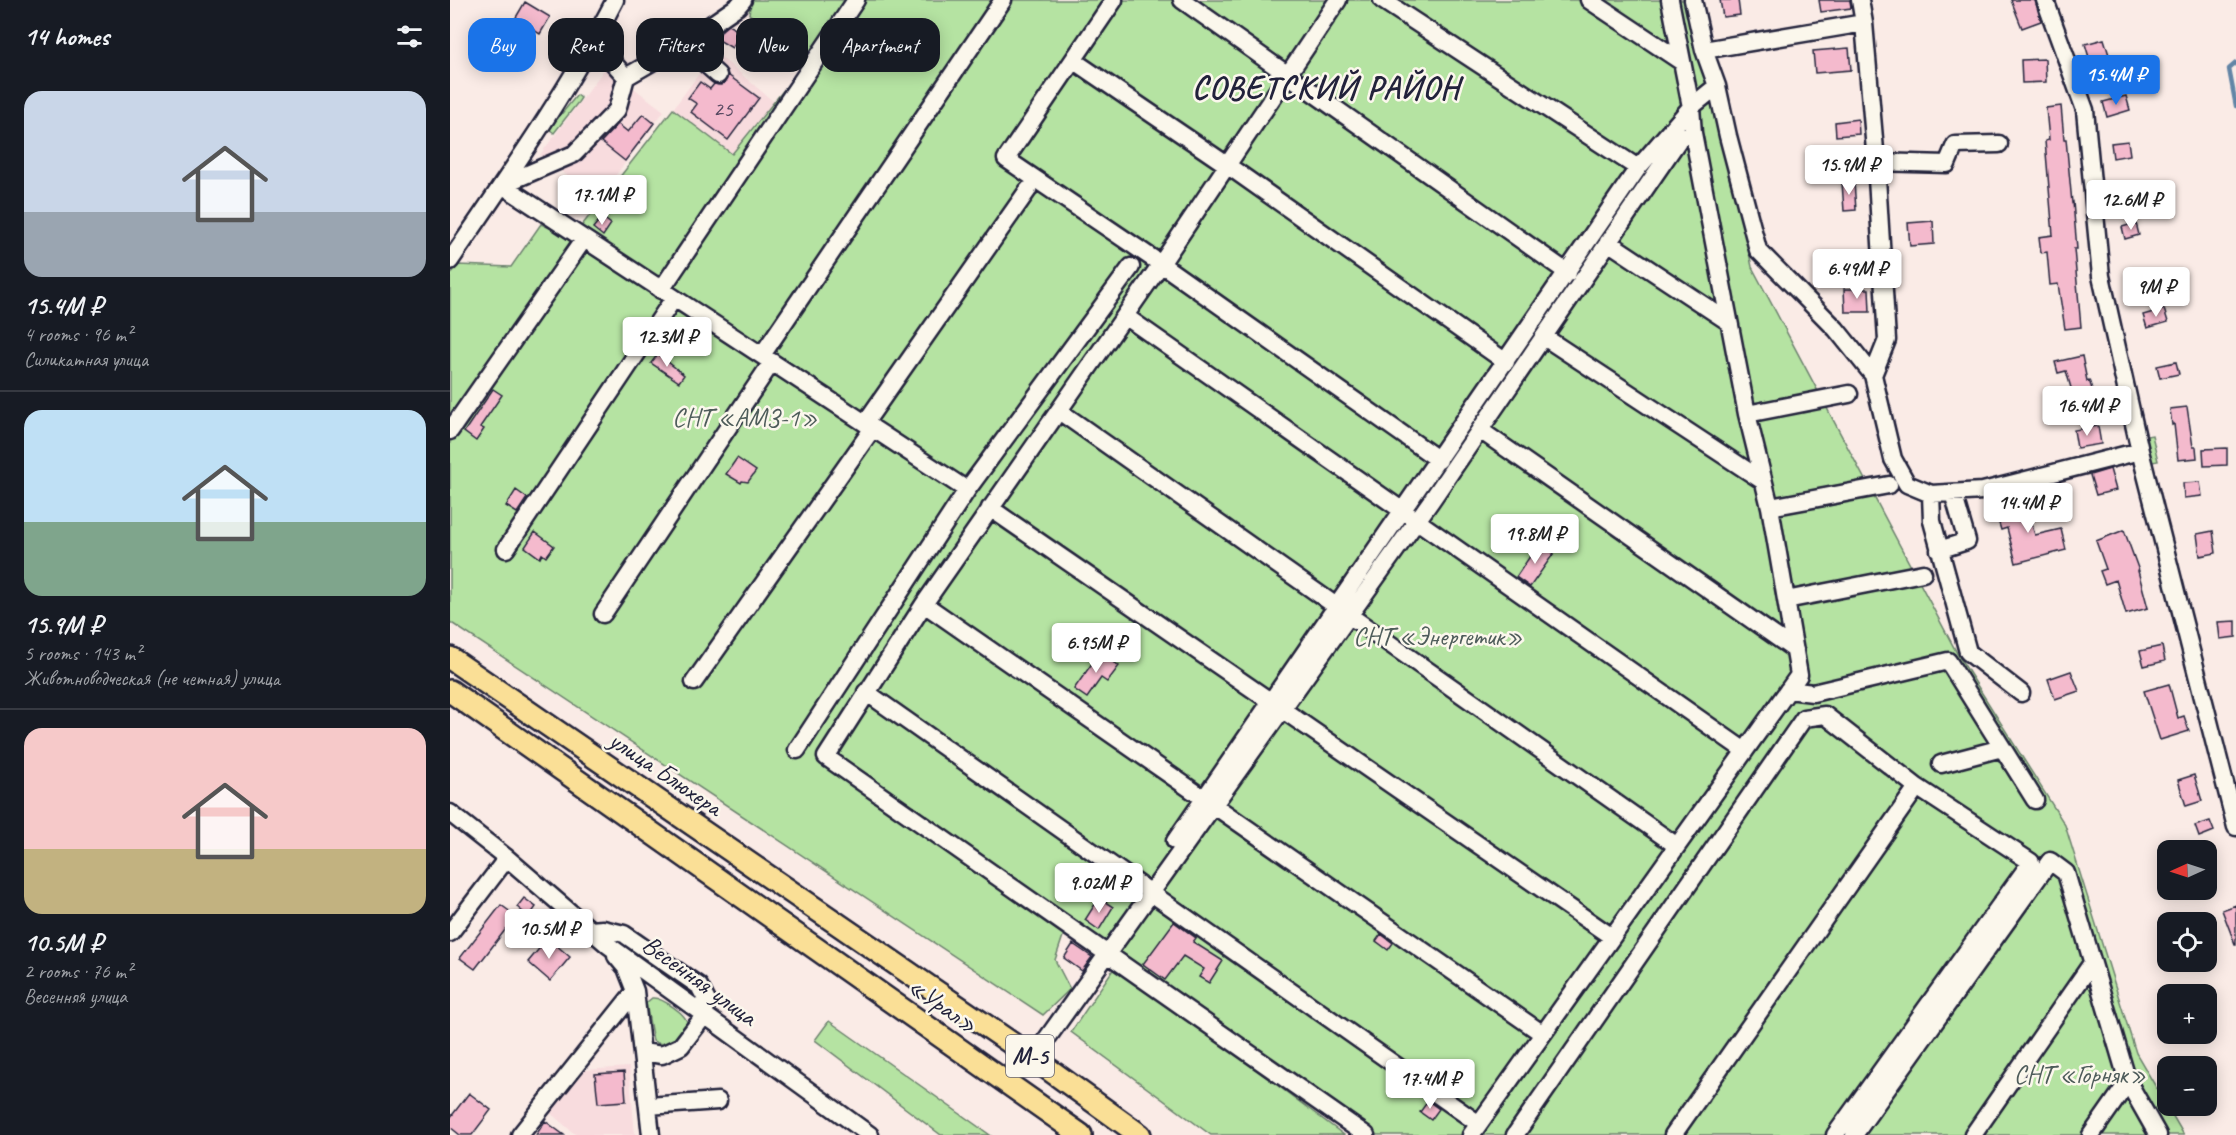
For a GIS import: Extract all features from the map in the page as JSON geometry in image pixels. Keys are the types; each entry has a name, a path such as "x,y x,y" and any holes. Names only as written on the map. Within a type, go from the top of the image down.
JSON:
{"main road":[{"name":"улица Блюхера","path":"450,658 918,979"},
{"name":"«Урал»","path":"450,691 1081,1135"},
{"name":"«Урал»","path":"918,979 1034,1058 1140,1135"}],"street":[{"path":"606,18 615,0"},
{"path":"721,18 743,0"},
{"path":"506,549 856,0"},
{"path":"603,614 1003,0"},
{"path":"1114,0 1006,159 1161,264 1439,460"},
{"path":"1182,0 1568,273"},
{"path":"1338,0 1161,264 924,604 825,758 1111,949 1366,1135"},
{"path":"1382,0 1638,168"},
{"path":"1589,0 1682,62"},
{"path":"866,692 1148,890 1475,1130 1799,675 1770,507 1747,414 1693,134 1691,107 1670,0"},
{"path":"1693,0 1704,50 1717,86 1758,250 1836,329 1873,375 1893,459 1907,484 1931,494 1983,491 2140,451"},
{"path":"1860,0 1876,162 1887,340 1873,375"},
{"path":"2045,0 2085,110 2101,276 2140,451 2236,827"},
{"path":"1704,50 1864,23"},
{"path":"1074,61 1227,165 1506,362"},
{"path":"501,185 574,154 617,110 626,77 636,71"},
{"path":"450,261 574,72"},
{"path":"621,72 626,77"},
{"path":"715,72 718,75"},
{"path":"1410,516 1439,460 1638,168 1691,107 1717,86"},
{"path":"1034,1058 1111,949 1148,890 1209,802 1410,516 1480,430 1680,138 1693,134"},
{"path":"1876,162 1947,164 1955,145 1999,144"},
{"path":"501,185 968,490"},
{"path":"694,682 1028,190"},
{"path":"450,431 584,239"},
{"path":"1608,242 1729,322"},
{"path":"797,750 968,490 1131,267"},
{"path":"1125,316 1745,751"},
{"path":"1544,337 1763,481"},
{"path":"1747,414 1849,394"},
{"path":"1059,411 1677,846"},
{"path":"1480,430 1795,650"},
{"path":"1770,507 1889,485"},
{"path":"1940,550 1967,541 1953,493"},
{"path":"1931,494 1932,521 1968,652 2021,693"},
{"path":"990,508 1612,937"},
{"path":"1786,600 1923,573"},
{"path":"924,604 1543,1034"},
{"path":"1788,690 1813,693 1948,661 2035,800"},
{"path":"1515,1135 1804,718 1825,715 1917,787 2031,862 1835,1135"},
{"path":"1941,764 2002,748"},
{"path":"1673,1135 1917,787"},
{"name":"Весенняя улица","path":"450,813 507,858 608,945 704,1017 870,1135"},
{"path":"450,933 507,858"},
{"path":"1854,1135 2050,861 2066,873 2128,1082 2158,1135"},
{"path":"590,930 603,928 624,934 699,986 707,1001 704,1017 681,1046 662,1055 642,1052"},
{"path":"608,945 626,968 635,991 651,1135"},
{"path":"1973,1135 2092,963"},
{"name":"Весенняя улица","path":"520,1135 635,991"},
{"path":"2091,1135 2128,1082"},
{"path":"648,1106 718,1101"}],"shaded area":[{"path":"724,60 774,102 732,154 673,109 700,72 724,72"},
{"path":"602,72 613,72 664,111 598,199 540,155"},
{"path":"629,1067 635,1135 576,1135 548,1111 585,1070"}],"green space":[{"name":"СНТ «Энергетик»","path":"751,0 1696,0 1752,267 1958,655 2065,825 2136,1053 2157,1089 2157,1116 2173,1116 2184,1135 1357,1135 1067,924 1055,960 1070,989 1043,1015 450,622 450,276 457,265 511,267 541,224 572,238 673,109 732,154 798,72 808,72 808,60 811,56 808,54 808,18 755,18 749,14"},
{"path":"577,95 581,98 554,133 549,129"},
{"path":"2152,435 2158,461 2147,463 2141,437"},
{"path":"1116,965 1344,1135 1211,1135 1071,1032"},
{"path":"652,998 662,1000 684,1016 687,1025 685,1030 673,1041 658,1043 653,1041 646,1003"},
{"path":"829,1021 990,1135 941,1135 815,1040"}],"building":[{"path":"1720,0 1738,0 1740,15 1723,17"},
{"path":"1819,0 1850,0 1851,8 1821,12"},
{"path":"2011,0 2035,0 2041,21 2022,28"},
{"path":"525,2 550,17 540,34 536,32 536,18 516,18"},
{"path":"728,25 736,29 736,41 732,48 724,43 724,28"},
{"path":"2104,39 2110,58 2091,64 2085,44"},
{"path":"1849,48 1851,70 1815,73 1813,51"},
{"path":"2045,59 2046,82 2022,83 2021,60"},
{"path":"728,75 759,98 728,140 691,112 697,104 688,98 700,82 710,89 714,84 721,85 725,82"},
{"path":"2126,96 2130,110 2107,117 2103,102"},
{"path":"2061,106 2073,202 2077,249 2074,249 2081,327 2065,329 2058,284 2050,285 2047,252 2041,253 2039,237 2053,235 2045,141 2049,140 2046,108"},
{"path":"643,114 654,123 625,161 601,142 618,124 628,132"},
{"path":"1858,119 1859,134 1836,136 1835,122"},
{"path":"2128,141 2130,155 2113,158 2111,143"},
{"path":"1842,182 1854,182 1856,210 1844,211"},
{"path":"2131,189 2132,202 2116,204 2115,191"},
{"path":"602,217 611,224 603,236 593,228"},
{"path":"1933,221 1934,244 1910,246 1908,223"},
{"path":"2136,223 2139,235 2125,239 2122,227"},
{"path":"2149,270 2153,285 2134,290 2130,275"},
{"path":"1844,289 1869,289 1870,312 1845,312"},
{"path":"2164,309 2168,322 2147,328 2143,315"},
{"path":"658,354 684,375 679,382 651,363"},
{"path":"2082,356 2087,381 2089,380 2093,392 2074,398 2066,371 2058,373 2055,362"},
{"path":"2176,362 2179,374 2160,378 2157,366"},
{"path":"493,389 502,395 480,427 484,429 476,441 464,432"},
{"path":"2187,407 2193,447 2196,447 2197,458 2178,460 2170,409"},
{"path":"2098,426 2101,444 2077,448 2074,430"},
{"path":"2227,448 2227,465 2204,466 2203,449"},
{"path":"737,458 756,471 748,482 742,481 741,483 726,474"},
{"path":"2110,469 2116,490 2096,495 2090,475"},
{"path":"2200,482 2202,496 2184,498 2183,483"},
{"path":"516,490 527,498 517,513 506,506"},
{"path":"2024,500 2035,535 2061,529 2066,550 2016,563 2007,528 2001,530 1995,510"},
{"path":"2124,530 2139,571 2148,608 2126,614 2116,580 2105,584 2100,571 2106,569 2096,541"},
{"path":"2213,531 2216,553 2200,556 2197,534"},
{"path":"535,532 554,546 546,557 542,554 540,558 525,547"},
{"path":"1539,543 1554,553 1530,587 1516,577"},
{"path":"2236,621 2236,637 2220,639 2218,622"},
{"path":"2162,646 2165,661 2144,666 2140,651"},
{"path":"1100,652 1119,666 1107,682 1101,678 1087,698 1074,689"},
{"path":"2071,671 2079,691 2055,699 2048,679"},
{"path":"2169,684 2178,718 2184,716 2189,731 2160,740 2144,691"},
{"path":"2194,775 2202,801 2186,806 2178,780"},
{"path":"2210,821 2214,831 2199,837 2195,826"},
{"path":"524,898 536,907 529,917 517,907"},
{"path":"1099,898 1113,907 1099,930 1085,920"},
{"path":"501,905 516,916 475,969 460,958"},
{"path":"2236,905 2236,944 2235,944 2222,910"},
{"path":"1174,922 1196,938 1193,942 1223,961 1209,983 1199,977 1204,969 1183,956 1165,980 1143,964"},
{"path":"1381,934 1393,943 1388,950 1376,941"},
{"path":"548,938 570,957 550,981 528,962"},
{"path":"1073,944 1092,957 1082,971 1064,958"},
{"path":"624,1072 626,1101 598,1103 595,1074"},
{"path":"469,1093 491,1110 472,1135 460,1135 450,1127 450,1118"},
{"path":"1428,1101 1439,1109 1431,1120 1420,1112"},
{"path":"545,1121 564,1135 536,1135"}],"waterway":[{"path":"2236,63 2229,69 2236,106"}],"district":[{"name":"СОВЕТСКИЙ РАЙОН","path":"1326,87"}],"park label":[{"name":"СНТ «АМЗ-1»","path":"745,417"},
{"name":"СНТ «Горняк»","path":"2080,1074"}]}
